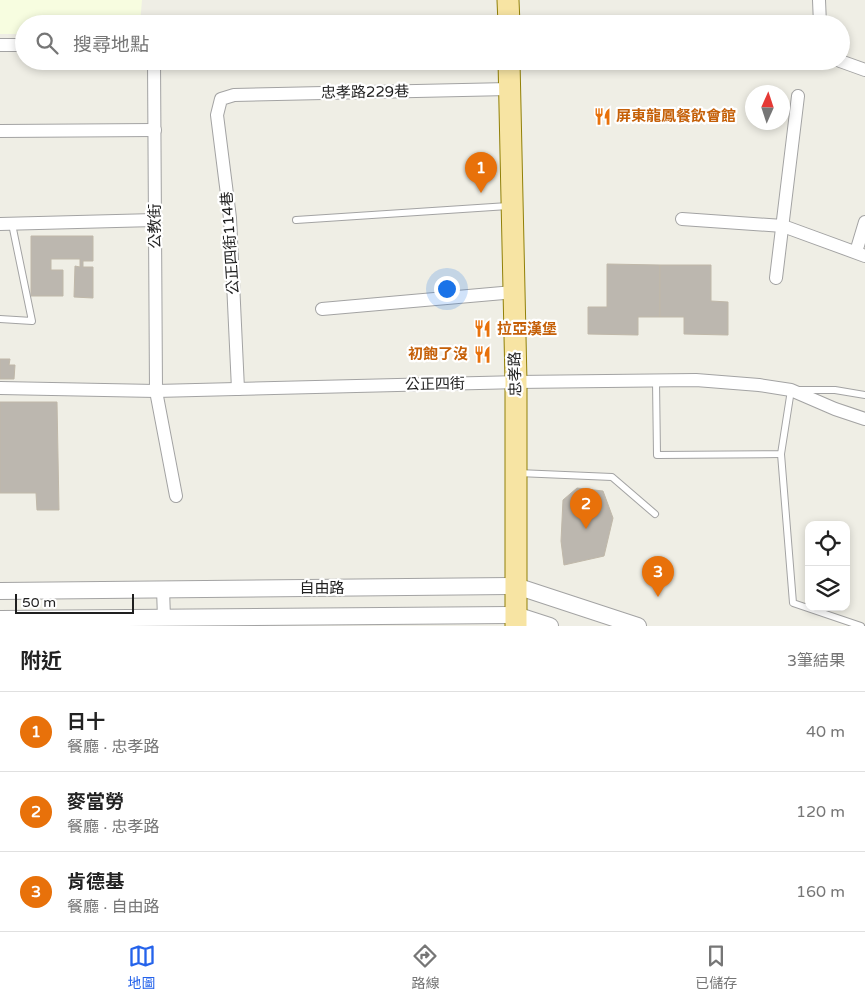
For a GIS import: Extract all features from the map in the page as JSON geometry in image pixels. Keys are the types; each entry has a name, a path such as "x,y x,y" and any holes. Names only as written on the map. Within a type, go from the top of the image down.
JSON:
{"main road":[{"path":"508,0 509,15"},
{"name":"忠孝路","path":"509,70 516,382 516,620"}],"street":[{"path":"819,0 820,15"},
{"path":"0,45 15,45"},
{"path":"850,65 865,70"},
{"name":"公教街","path":"154,70 156,391 176,496"},
{"name":"忠孝路229巷","path":"221,99 234,95 509,89"},
{"path":"776,278 798,96"},
{"name":"公正四街114巷","path":"221,99 217,115 230,218 238,389"},
{"path":"0,131 155,130"},
{"path":"6,224 155,220"},
{"path":"682,220 783,226 860,254 865,222"},
{"path":"322,309 514,292"},
{"name":"公正四街","path":"0,388 156,391 516,382 696,380 741,383 791,390 865,419"},
{"name":"自由路","path":"0,591 516,586 638,626"},
{"path":"163,589 164,618"},
{"name":"自由路","path":"0,619 516,620 550,626"}],"lane":[{"path":"296,220 512,206"},
{"path":"0,319 32,321 6,224"},
{"path":"656,381 657,455 781,454"},
{"path":"860,626 793,603 781,454 791,390 835,390 865,395"},
{"path":"515,472 612,477 655,514"}],"shaded area":[{"path":"0,0 142,0 141,15 15,15 15,34 0,34"}],"building":[{"path":"31,236 93,236 93,261 83,261 83,267 93,267 93,298 74,297 75,266 80,267 80,259 51,259 51,270 63,270 63,296 31,296"},
{"path":"607,264 660,265 660,317 638,317 638,335 588,334 588,307 607,307"},
{"path":"660,265 711,265 711,301 728,302 728,335 684,334 684,317 660,317"},
{"path":"0,359 10,359 9,365 15,365 14,379 0,379"},
{"path":"0,402 57,402 59,510 37,510 36,493 0,493"},
{"path":"577,488 603,491 613,518 604,556 564,565 561,541 563,500"}],"place":[{"name":"屏東龍鳳餐飲會館","path":"602,116"},
{"name":"日十","path":"481,193"},
{"name":"拉亞漢堡","path":"483,329"},
{"name":"初飽了沒","path":"482,354"},
{"name":"麥當勞","path":"586,529"},
{"name":"肯德基","path":"658,597"}]}
